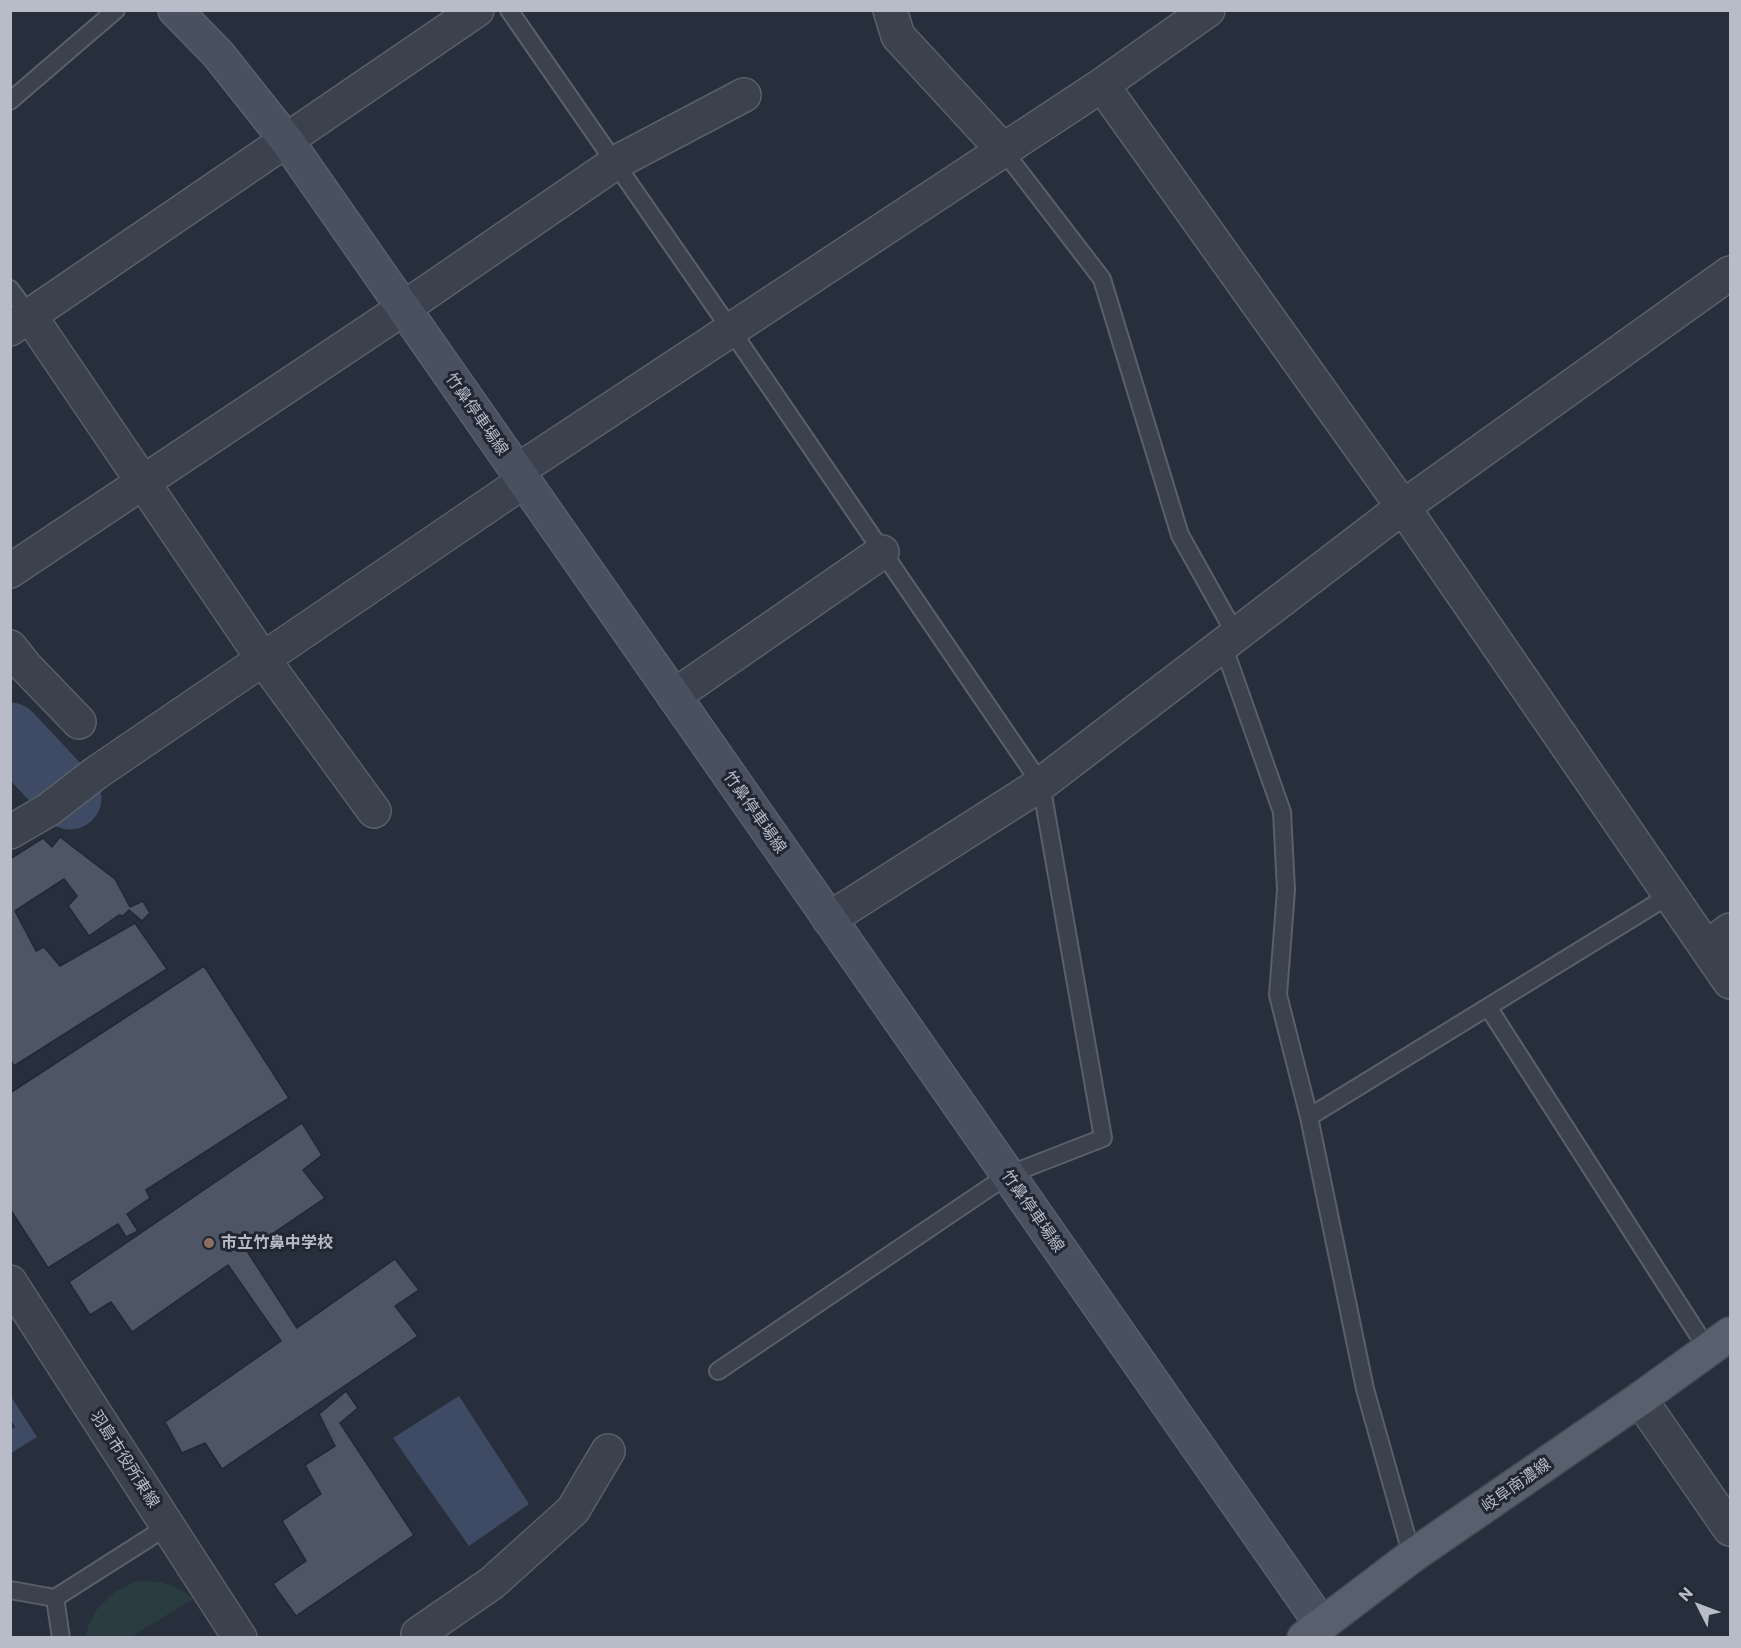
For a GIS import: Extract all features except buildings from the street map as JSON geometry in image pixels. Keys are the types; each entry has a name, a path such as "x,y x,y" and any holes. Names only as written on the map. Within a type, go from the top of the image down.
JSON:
{"main road":[{"name":"竹鼻停車場線","path":"175,10 224,62 287,141 1008,1175 1318,1633"},
{"name":"岐阜南濃線","path":"1318,1633 1412,1557 1719,1342"}],"street":[{"path":"374,811 263,659 145,483 20,322 477,10"},
{"path":"890,10 898,36 1003,150"},
{"path":"10,832 48,810 96,773 263,659 520,476 731,330 1102,85 1208,10"},
{"path":"1102,85 1403,507 1670,895 1719,939 1731,982"},
{"path":"10,571 145,483 615,163 744,95"},
{"path":"829,919 1041,784 1403,507 1731,273"},
{"path":"674,696 882,552"},
{"path":"10,647 25,666 79,722"},
{"name":"羽島市役所東線","path":"10,1282 240,1638"},
{"path":"1640,1399 1731,1529"},
{"path":"417,1636 492,1583 573,1510 608,1451"}],"lane":[{"path":"10,101 116,10"},
{"path":"509,10 1041,784 1103,1138 1008,1175 718,1371"},
{"path":"1003,150 1102,279 1180,535 1229,640 1282,812 1286,890 1278,995 1309,1117 1365,1389 1412,1557"},
{"path":"10,289 20,322"},
{"path":"1309,1117 1670,895"},
{"path":"1488,1007 1719,1342"},
{"path":"10,1590 55,1598 168,1526"},
{"path":"55,1598 61,1638"}],"shaded area":[{"path":"137,1581 160,1582 178,1588 193,1599 131,1637 86,1637 97,1609 115,1592"}],"water":[{"path":"10,1395 37,1437 11,1453 11,1430 15,1427 11,1420"},
{"path":"459,1396 529,1504 469,1546 393,1438"}],"waterway":[{"path":"10,734 70,798"}],"place":[{"name":"市立竹鼻中学校","path":"209,1243"}]}
